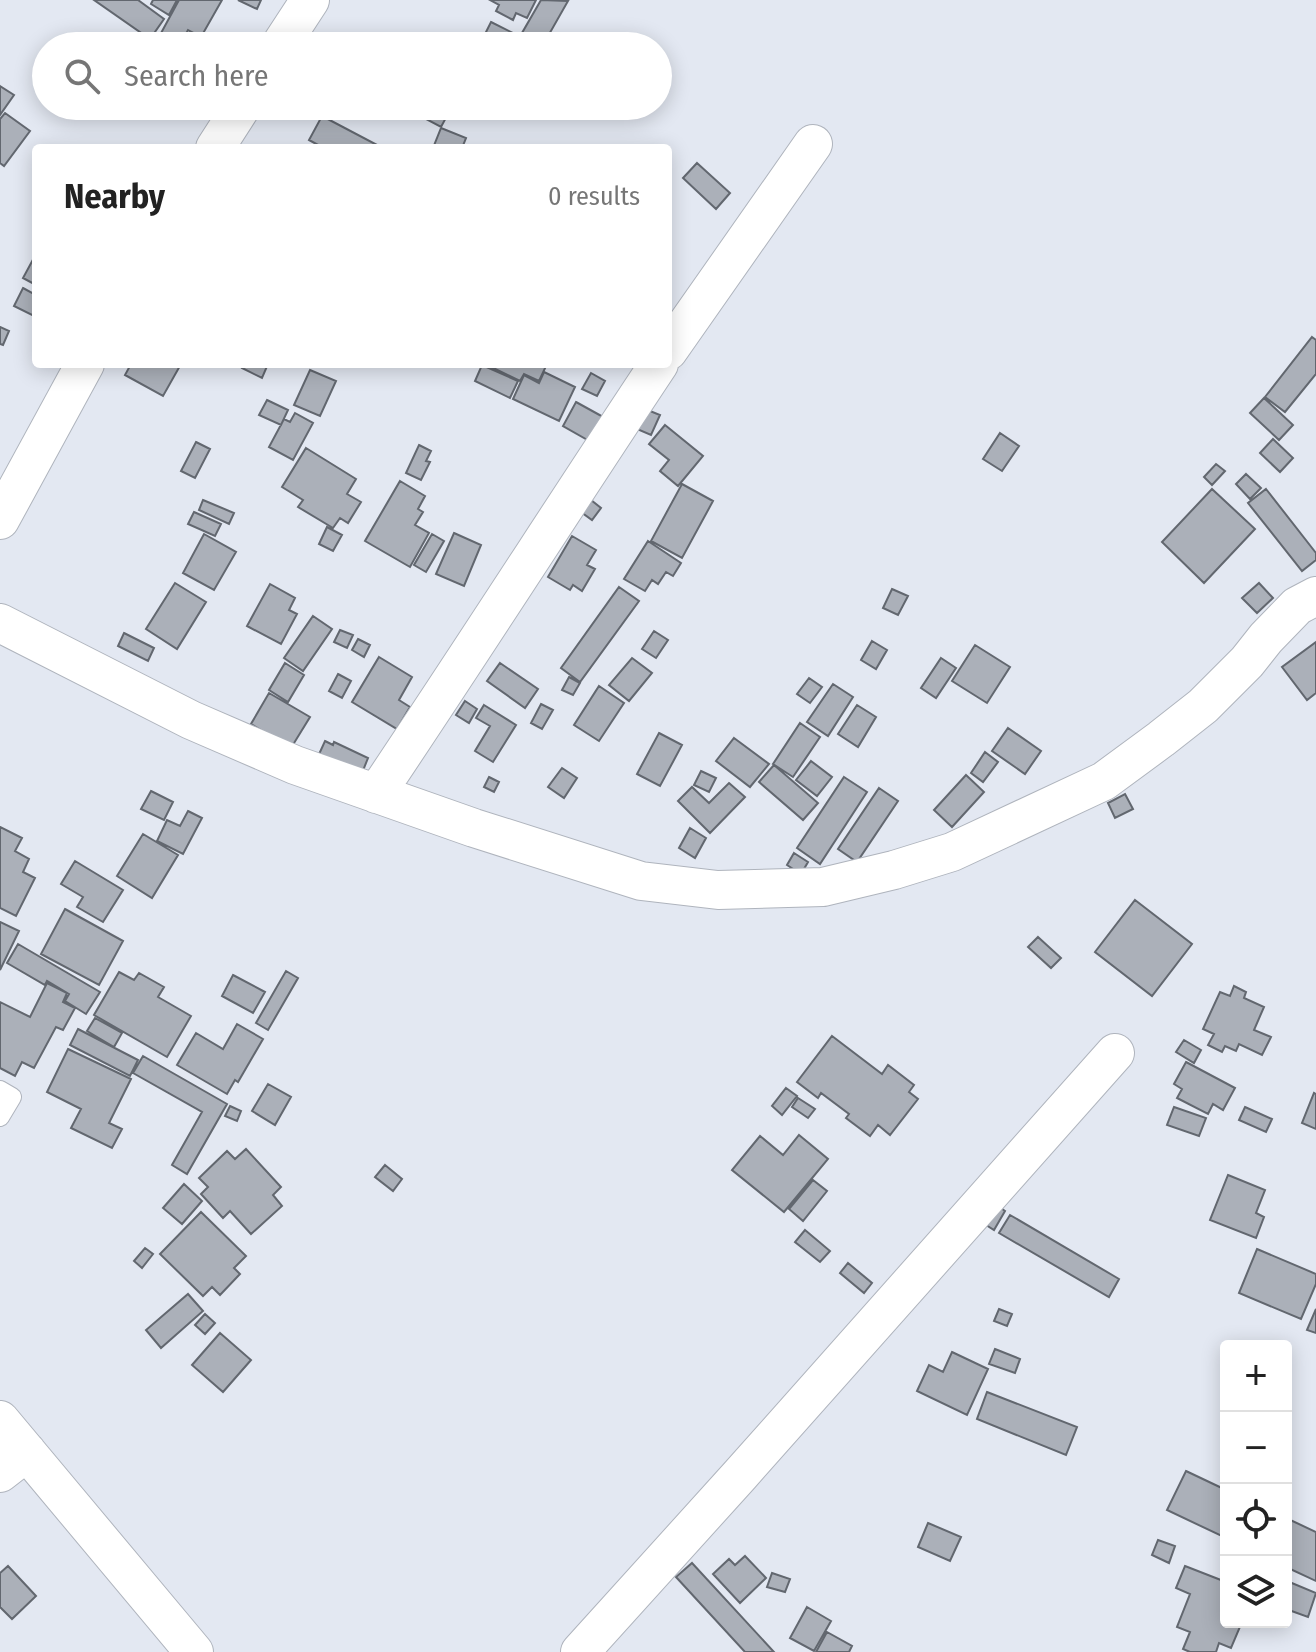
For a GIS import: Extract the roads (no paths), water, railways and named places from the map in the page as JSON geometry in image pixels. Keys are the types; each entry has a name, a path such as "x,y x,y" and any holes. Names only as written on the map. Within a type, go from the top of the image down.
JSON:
{"street":[{"path":"289,32 310,0"},
{"path":"218,144 233,120"},
{"path":"672,345 813,144"},
{"path":"0,520 83,368"},
{"path":"376,794 656,368"},
{"path":"0,623 191,720 295,765 474,828 641,881 718,890 823,887 894,870 952,852 1104,781 1203,706 1297,606 1316,596"},
{"path":"580,1652 1115,1053"},
{"path":"0,1420 13,1463 194,1652"}],"lane":[{"path":"0,1090 12,1097 0,1117"}]}
